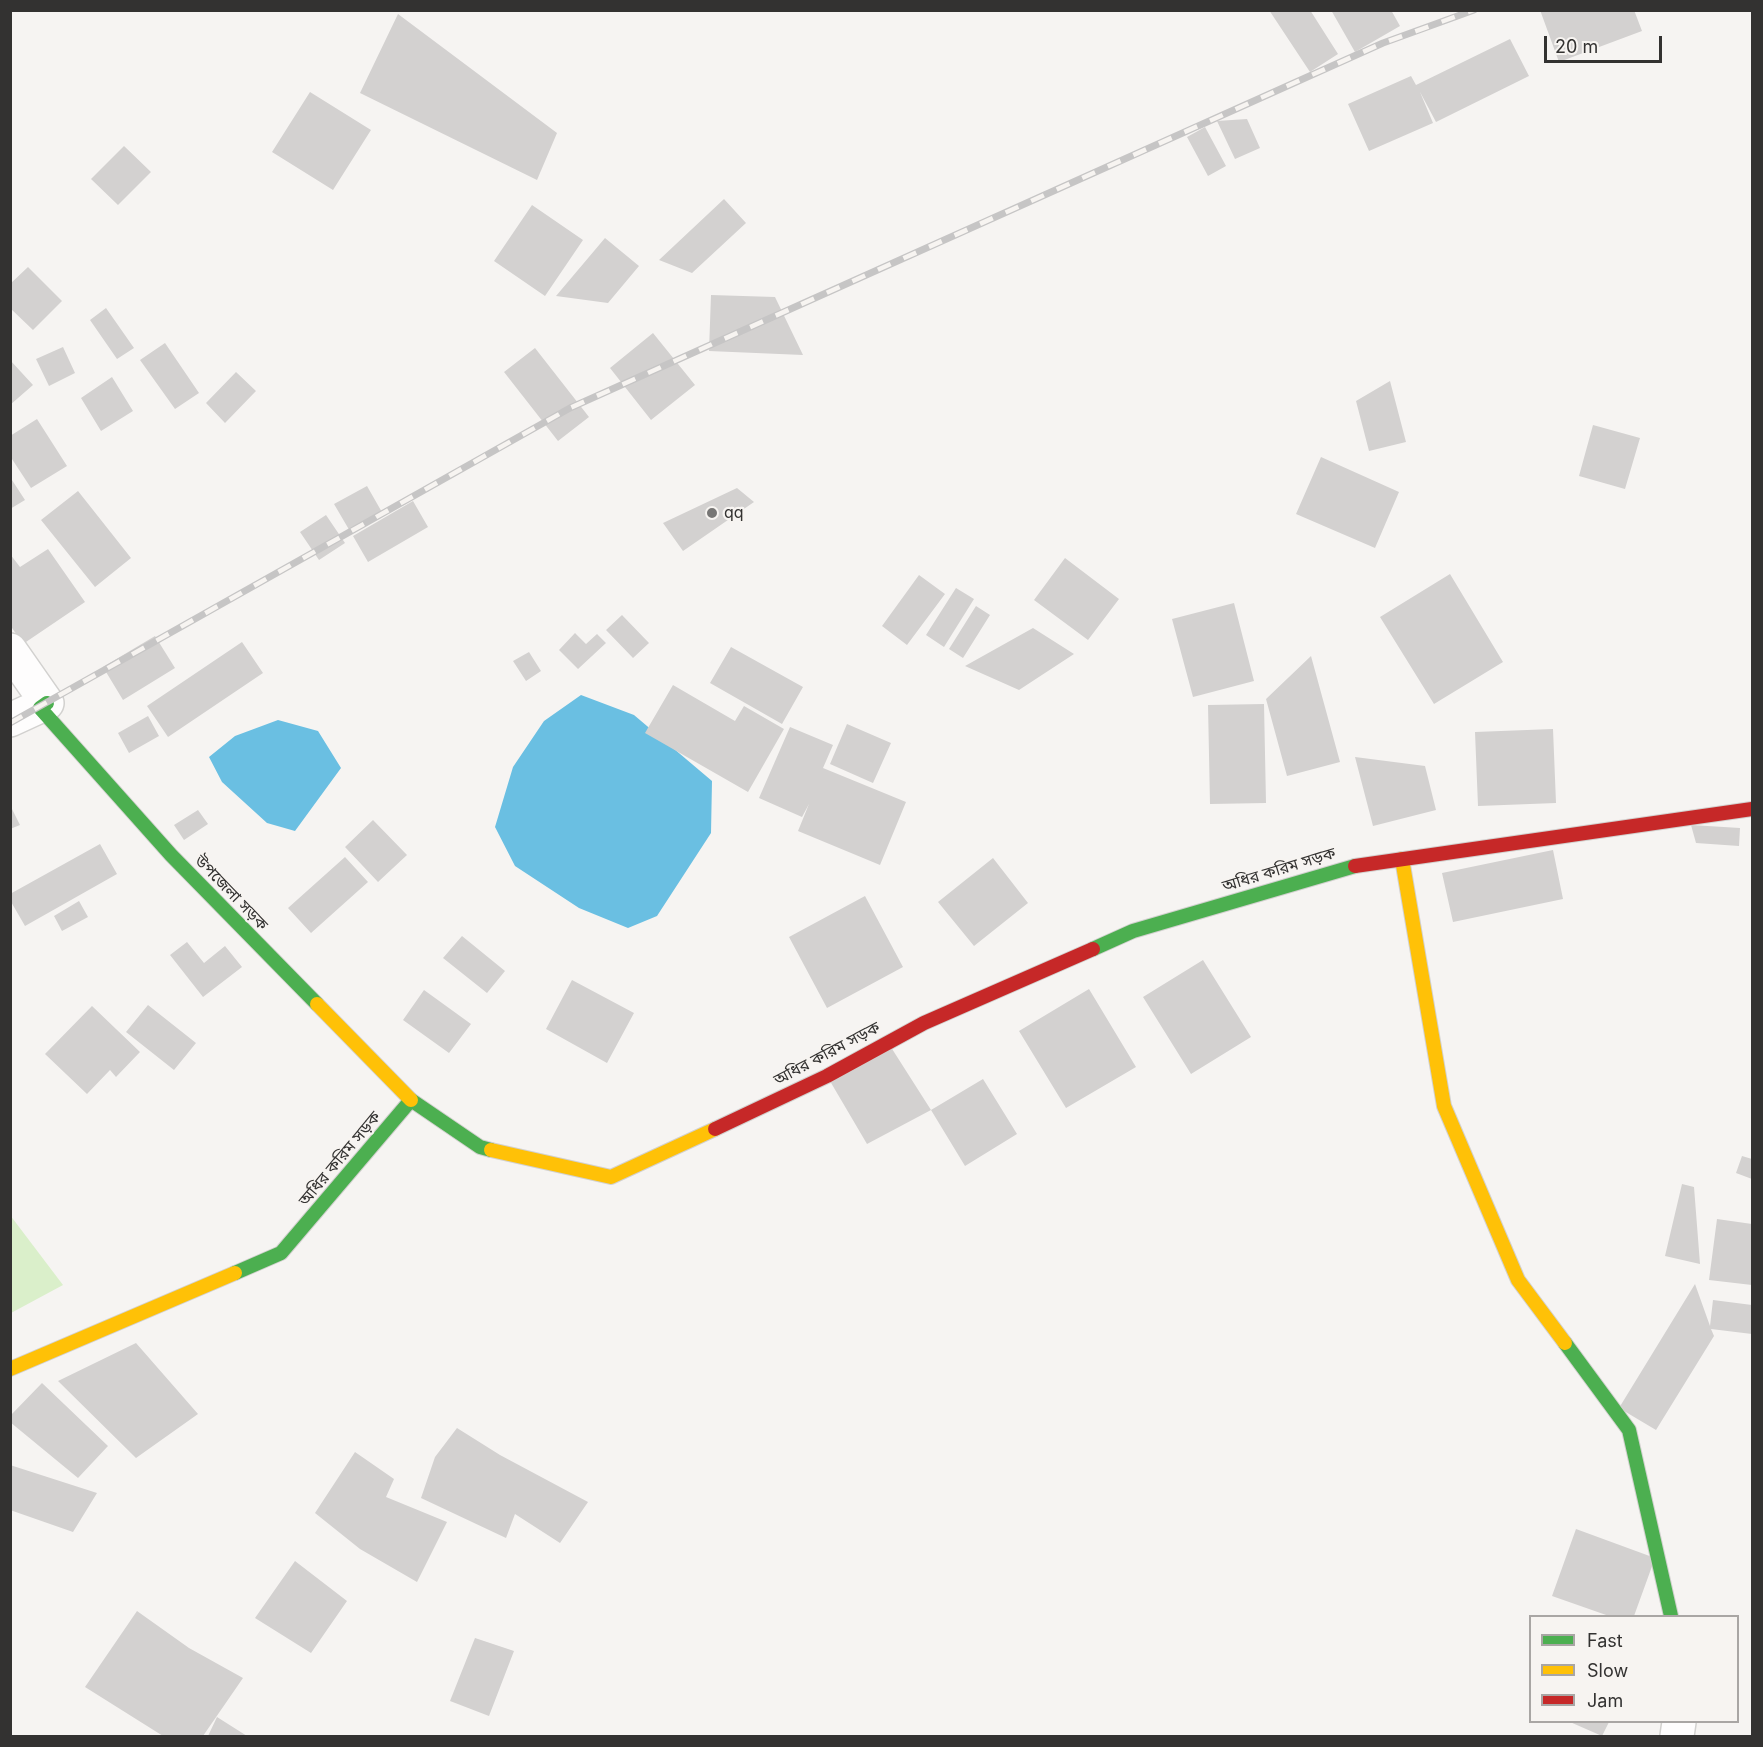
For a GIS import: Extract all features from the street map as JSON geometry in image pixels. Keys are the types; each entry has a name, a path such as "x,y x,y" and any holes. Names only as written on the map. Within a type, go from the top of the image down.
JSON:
{"main road":[{"name":"উপজেলা সড়ক","path":"48,703 40,708 171,855 411,1100"},
{"name":"অধির করিম সড়ক","path":"10,1369 281,1253 411,1100 480,1147 611,1177 827,1076 924,1023 1133,931 1346,867 1752,808"},
{"path":"1402,859 1444,1106 1518,1280 1629,1430 1671,1615"}],"street":[{"path":"10,650 48,703 10,720"}],"green space":[{"path":"10,1215 63,1285 11,1313 10,1313"}],"water":[{"path":"581,695 634,715 712,781 711,833 657,916 628,928 579,908 515,866 495,827 513,767 544,721"},
{"path":"278,720 318,731 341,768 295,831 267,823 222,782 209,757 235,736"}],"building":[{"path":"1269,10 1310,10 1338,54 1310,72"},
{"path":"1331,10 1391,10 1400,26 1355,52"},
{"path":"1540,10 1634,10 1642,31 1559,62"},
{"path":"398,14 557,133 537,180 360,93"},
{"path":"1510,39 1529,76 1436,122 1420,92 1433,123 1369,151 1348,104 1411,76 1416,85"},
{"path":"310,92 371,130 333,190 272,152"},
{"path":"1247,119 1260,148 1235,159 1217,121"},
{"path":"1205,127 1226,166 1208,176 1187,137"},
{"path":"124,146 151,172 118,205 91,179"},
{"path":"724,199 746,223 692,273 659,260"},
{"path":"532,205 583,240 545,296 494,261"},
{"path":"605,238 639,266 608,303 556,296"},
{"path":"28,267 62,301 33,330 10,308 10,284"},
{"path":"711,295 775,297 803,355 709,351"},
{"path":"106,308 134,348 117,359 90,320"},
{"path":"653,333 695,385 651,420 610,368"},
{"path":"165,343 199,393 175,409 140,360"},
{"path":"63,347 75,373 49,386 36,359"},
{"path":"535,348 589,417 558,441 504,372"},
{"path":"10,360 33,385 10,405"},
{"path":"236,372 256,391 225,423 206,403"},
{"path":"112,377 133,411 101,431 81,398"},
{"path":"1390,381 1406,442 1369,451 1356,401"},
{"path":"37,419 67,466 31,488 10,456 10,436"},
{"path":"1593,425 1640,438 1625,489 1579,476"},
{"path":"1321,457 1399,492 1375,548 1296,514"},
{"path":"10,477 25,500 10,509"},
{"path":"367,486 383,514 351,533 334,504"},
{"name":"qq","path":"737,488 754,502 683,551 663,523"},
{"path":"78,491 131,558 95,587 41,520"},
{"path":"413,501 428,527 368,562 353,536"},
{"path":"326,515 345,543 319,560 300,532"},
{"path":"48,549 85,602 23,644 10,625 10,554 20,567"},
{"path":"1065,558 1119,599 1088,640 1034,600"},
{"path":"1450,574 1503,662 1434,704 1380,617"},
{"path":"919,575 945,594 907,645 882,626"},
{"path":"956,588 974,599 944,647 926,635"},
{"path":"1234,603 1254,681 1193,697 1172,619"},
{"path":"976,606 990,615 963,658 949,649"},
{"path":"622,615 649,643 633,658 606,630"},
{"path":"1033,628 1074,654 1019,690 965,666"},
{"path":"575,633 586,644 597,634 606,643 578,669 559,650"},
{"path":"155,636 175,668 123,700 103,667"},
{"path":"242,642 263,673 168,737 147,706"},
{"path":"731,647 803,687 782,724 710,683"},
{"path":"529,652 541,671 526,681 513,661"},
{"path":"1311,656 1340,762 1287,776 1266,699"},
{"path":"673,685 735,721 744,706 784,729 748,792 645,733"},
{"path":"1264,704 1266,803 1210,804 1208,705"},
{"path":"148,716 159,736 129,753 118,733"},
{"path":"847,724 891,743 873,783 830,764"},
{"path":"790,727 833,745 823,768 906,802 880,865 798,831 809,804 802,817 759,798"},
{"path":"1553,729 1556,803 1478,806 1475,732"},
{"path":"1355,757 1425,766 1436,810 1373,826"},
{"path":"10,805 20,825 10,829"},
{"path":"198,810 208,824 184,840 174,825"},
{"path":"373,820 407,855 378,882 345,847"},
{"path":"1691,825 1740,828 1739,846 1696,843"},
{"path":"100,844 117,874 25,926 10,900 10,894"},
{"path":"1553,850 1563,899 1453,922 1442,873"},
{"path":"345,857 368,882 311,933 288,908"},
{"path":"993,858 1028,903 974,946 938,902"},
{"path":"865,896 903,967 827,1008 789,937"},
{"path":"79,901 88,917 62,931 54,916"},
{"path":"462,936 505,971 487,993 443,958"},
{"path":"187,942 204,963 225,946 242,967 203,997 170,955"},
{"path":"1203,960 1251,1037 1191,1074 1143,997"},
{"path":"572,980 634,1013 607,1063 546,1029"},
{"path":"1089,989 1136,1067 1066,1108 1019,1031"},
{"path":"424,990 471,1024 449,1053 403,1020"},
{"path":"148,1005 196,1043 174,1070 126,1032"},
{"path":"92,1006 140,1052 116,1077 110,1070 87,1094 45,1054"},
{"path":"887,1041 931,1110 867,1144 827,1076"},
{"path":"983,1079 1017,1134 965,1166 931,1110"},
{"path":"1742,1156 1752,1159 1752,1179 1736,1173"},
{"path":"1682,1184 1694,1187 1700,1264 1665,1256"},
{"path":"1717,1219 1752,1224 1752,1285 1709,1280"},
{"path":"1695,1284 1710,1326 1713,1300 1752,1305 1752,1334 1711,1329 1714,1336 1656,1430 1619,1408"},
{"path":"136,1343 198,1414 136,1458 58,1381"},
{"path":"42,1383 108,1446 78,1478 10,1422 10,1416"},
{"path":"457,1428 500,1455 588,1502 560,1543 515,1514 506,1538 421,1498 435,1457"},
{"path":"355,1452 394,1479 386,1497 447,1522 417,1582 360,1549 315,1513"},
{"path":"10,1465 97,1493 73,1532 10,1510"},
{"path":"1576,1529 1655,1558 1634,1615 1606,1615 1552,1596"},
{"path":"295,1561 347,1601 311,1653 255,1618"},
{"path":"137,1611 189,1648 243,1678 203,1736 163,1736 85,1687"},
{"path":"475,1638 514,1651 489,1716 450,1701"},
{"path":"217,1717 247,1736 208,1736"},
{"path":"1572,1723 1608,1723 1602,1736"}],"railway":[{"path":"10,723 570,408 1383,43 1474,10"}],"traffic: fast":[{"path":"47,703 40,708 171,855 317,1004"},
{"path":"1093,949 1133,931 1355,866"},
{"path":"235,1273 281,1253 411,1100 480,1147 491,1150"},
{"path":"1565,1343 1629,1430 1671,1615"}],"traffic: slow":[{"path":"1402,859 1444,1106 1518,1280 1565,1343"},
{"path":"317,1004 411,1100"},
{"path":"491,1150 611,1177 715,1129"},
{"path":"10,1369 235,1273"}],"traffic: jam":[{"path":"1355,866 1752,809"},
{"path":"715,1129 827,1076 924,1023 1093,949"}],"place":[{"name":"qq","path":"712,513"}]}
